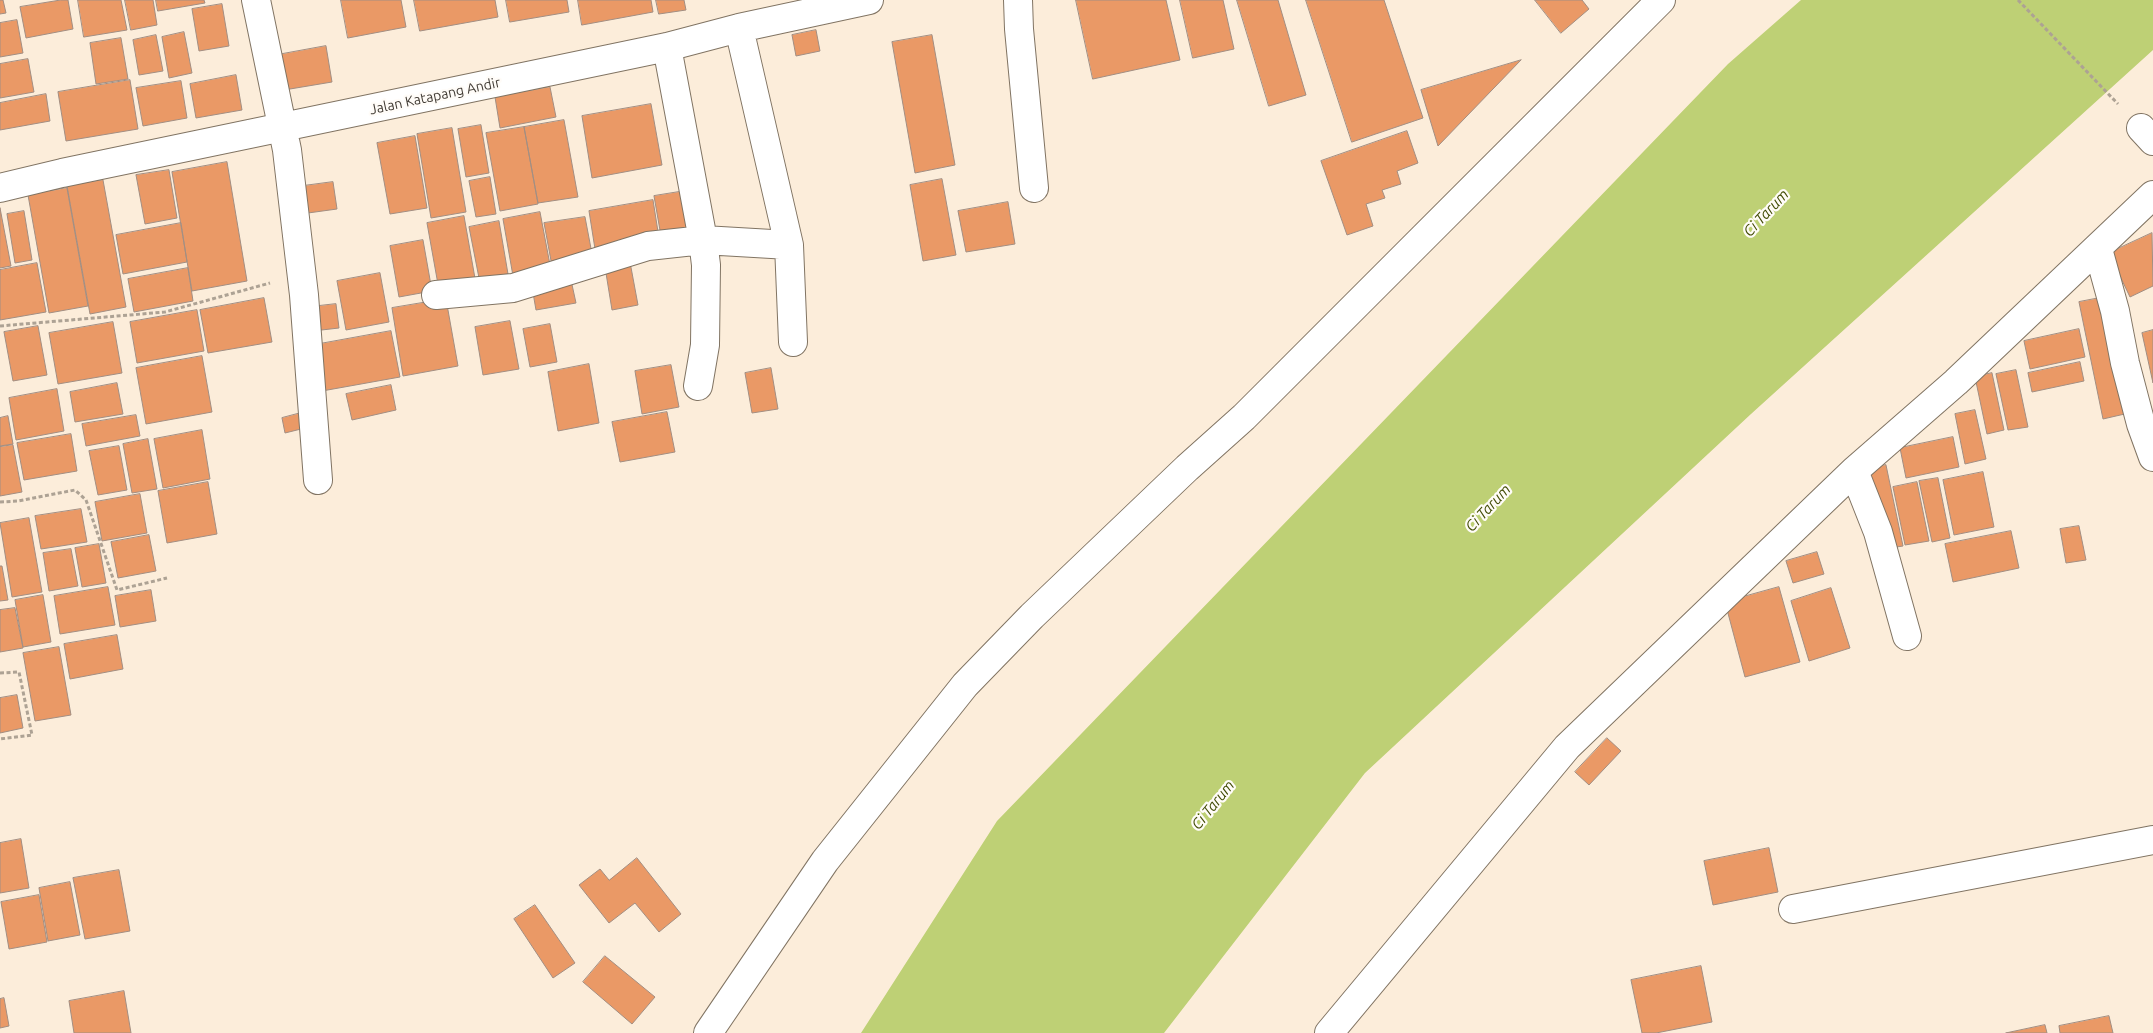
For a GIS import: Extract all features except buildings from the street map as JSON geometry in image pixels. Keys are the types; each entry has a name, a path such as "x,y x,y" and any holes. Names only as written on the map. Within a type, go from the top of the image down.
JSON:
{"street":[{"path":"256,0 283,128 302,274 318,480"},
{"name":"Jalan Katapang Andir","path":"0,188 62,173 667,47 739,28 869,0"},
{"path":"1018,0 1034,188"},
{"path":"708,1033 825,861 964,685 1032,616 1187,468 1244,417 1661,0"},
{"path":"739,28 789,245 793,342"},
{"path":"667,47 706,265 705,345 698,386"},
{"path":"1329,1033 1567,747 1854,471 1956,382 2153,195"},
{"path":"436,295 513,288 648,246 703,240 789,245"},
{"path":"2098,249 2115,311 2125,363 2141,424 2153,457"},
{"path":"1854,471 1878,532 1907,636"},
{"path":"1793,909 2153,840"}],"path":[{"path":"2018,0 2147,134"},
{"path":"0,326 165,312 302,274"},
{"path":"0,502 18,501 76,490 86,500 117,590 167,578"},
{"path":"0,673 19,672 32,735 0,739"}],"water":[{"name":"Ci Tarum","path":"1801,0 2153,0 2153,50 1751,414 1365,773 1164,1033 861,1033 997,821 1728,64"}]}
